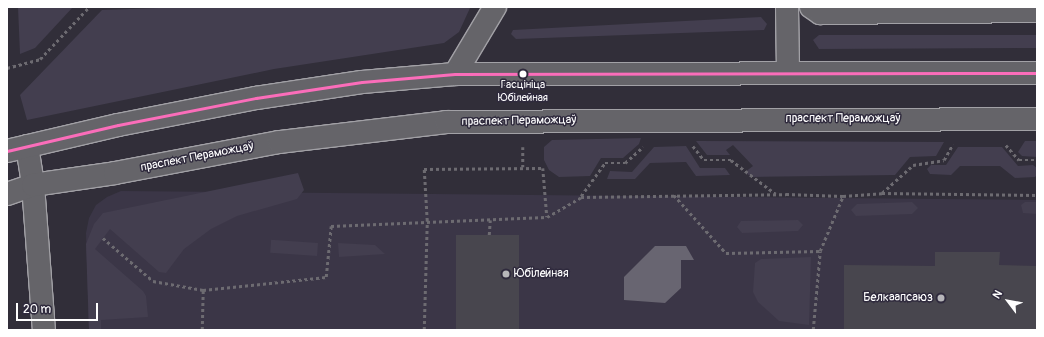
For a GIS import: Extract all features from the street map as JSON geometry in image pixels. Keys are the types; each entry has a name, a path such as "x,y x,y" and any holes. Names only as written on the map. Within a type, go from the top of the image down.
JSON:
{"main road":[{"path":"455,74 495,7"},
{"path":"787,7 788,72"},
{"path":"811,7 820,13 1037,11"},
{"path":"44,330 33,185 17,149 256,98 362,82 455,74 788,72 1037,73"},
{"name":"праспект Пераможцаў","path":"7,194 33,185 115,173 279,142 446,122 1037,119"}],"path":[{"path":"7,68 40,59 89,7"},
{"path":"689,140 704,160 731,160 777,195"},
{"path":"103,238 153,281 203,290 326,277 331,226 547,217 580,197 605,164 625,163 645,145"},
{"path":"882,193 913,165 944,160 951,148"},
{"path":"1009,148 1019,160 1037,160"},
{"path":"424,330 427,222 424,169 543,168 547,217"},
{"path":"580,197 674,195 843,196 882,193 1037,195"},
{"path":"674,195 726,253 820,251"},
{"path":"813,330 820,251 843,196"},
{"path":"489,235 490,220"},
{"path":"202,330 203,290"}],"shaded area":[{"path":"18,7 73,7 35,48 20,54"},
{"path":"187,7 470,8 459,32 444,43 274,69 27,120 20,95 102,10"},
{"path":"761,17 767,24 764,30 516,39 511,34 513,30"},
{"path":"819,35 1037,35 1037,48 819,49 813,40"},
{"path":"641,138 639,144 623,158 601,158 590,176 559,177 549,170 544,160 544,147 552,140"},
{"path":"696,141 944,142 936,156 910,157 895,175 751,177 745,172 753,166 733,145 726,150 730,155 707,155"},
{"path":"1025,141 1037,141 1037,157 1022,156 1018,152"},
{"path":"686,146 700,168 725,168 730,175 696,176 686,162 650,163 635,179 607,179 610,171 632,172 654,147"},
{"path":"958,147 1002,147 1018,166 1033,165 1037,168 1037,175 1035,177 1015,178 1000,166 960,166 951,175 930,174 927,169 931,165 946,165"},
{"path":"298,173 304,190 297,199 237,216 211,229 184,249 166,273 159,272 110,229 95,249 143,291 146,296 148,317 101,320 101,330 89,330 86,244 94,224 103,213"},
{"path":"121,191 1037,200 1037,330 89,330 86,233 89,218 96,205 107,197"},
{"path":"912,202 918,208 912,214 856,216 851,210 857,204"},
{"path":"1025,202 1037,202 1037,214 1023,213 1021,205"},
{"path":"798,220 803,225 798,231 742,233 737,227 741,221"},
{"path":"271,240 318,243 317,256 270,253"},
{"path":"338,243 375,245 385,254 339,257"},
{"path":"655,246 686,246 694,260 681,260 681,288 665,303 624,300 624,277"},
{"path":"811,257 809,325 779,321 758,302 753,292 755,263 761,259"}],"building":[{"path":"456,235 519,235 519,330 456,330"},
{"name":"Белкаапсаюз","path":"935,252 1000,252 999,265 1037,266 1037,330 844,330 844,265 935,266"}],"transit line":[{"path":"7,151 118,125 256,98 362,82 455,74 1037,73"}],"place":[{"name":"Гасцініца Юбілейная","path":"523,74"},
{"name":"Юбілейная","path":"506,274"},
{"name":"Белкаапсаюз","path":"941,298"}]}
